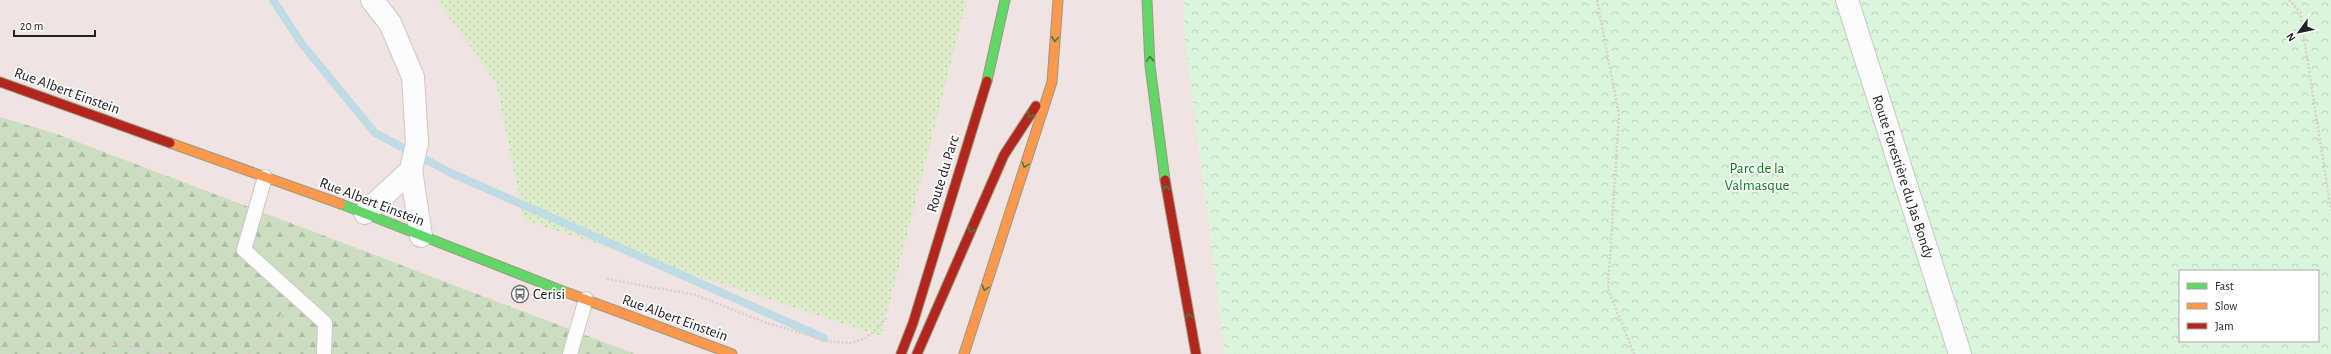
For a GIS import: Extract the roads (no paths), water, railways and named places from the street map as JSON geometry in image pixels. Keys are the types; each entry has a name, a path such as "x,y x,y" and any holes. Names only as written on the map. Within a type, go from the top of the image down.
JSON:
{"street":[{"path":"372,0 390,23 413,77 417,143 411,170 421,236"},
{"name":"Route du Parc","path":"901,354 913,323 988,78 1005,0"},
{"path":"964,354 1052,82 1058,0"},
{"path":"1147,0 1150,66 1159,147 1196,354"},
{"name":"Route Forestière du Jas Bondy","path":"1847,0 1960,354"},
{"name":"Rue Albert Einstein","path":"0,82 365,213 421,236 732,354"},
{"path":"917,354 1004,155 1052,82"},
{"path":"365,213 411,170"}],"lane":[{"path":"264,177 244,250 325,323 324,354"},
{"path":"570,354 586,299"}],"waterway":[{"path":"273,0 302,44 375,133 451,173 824,338"}],"place":[{"name":"Cerisi","path":"520,294"}],"park label":[{"name":"Parc de la Valmasque","path":"1757,176"}]}
